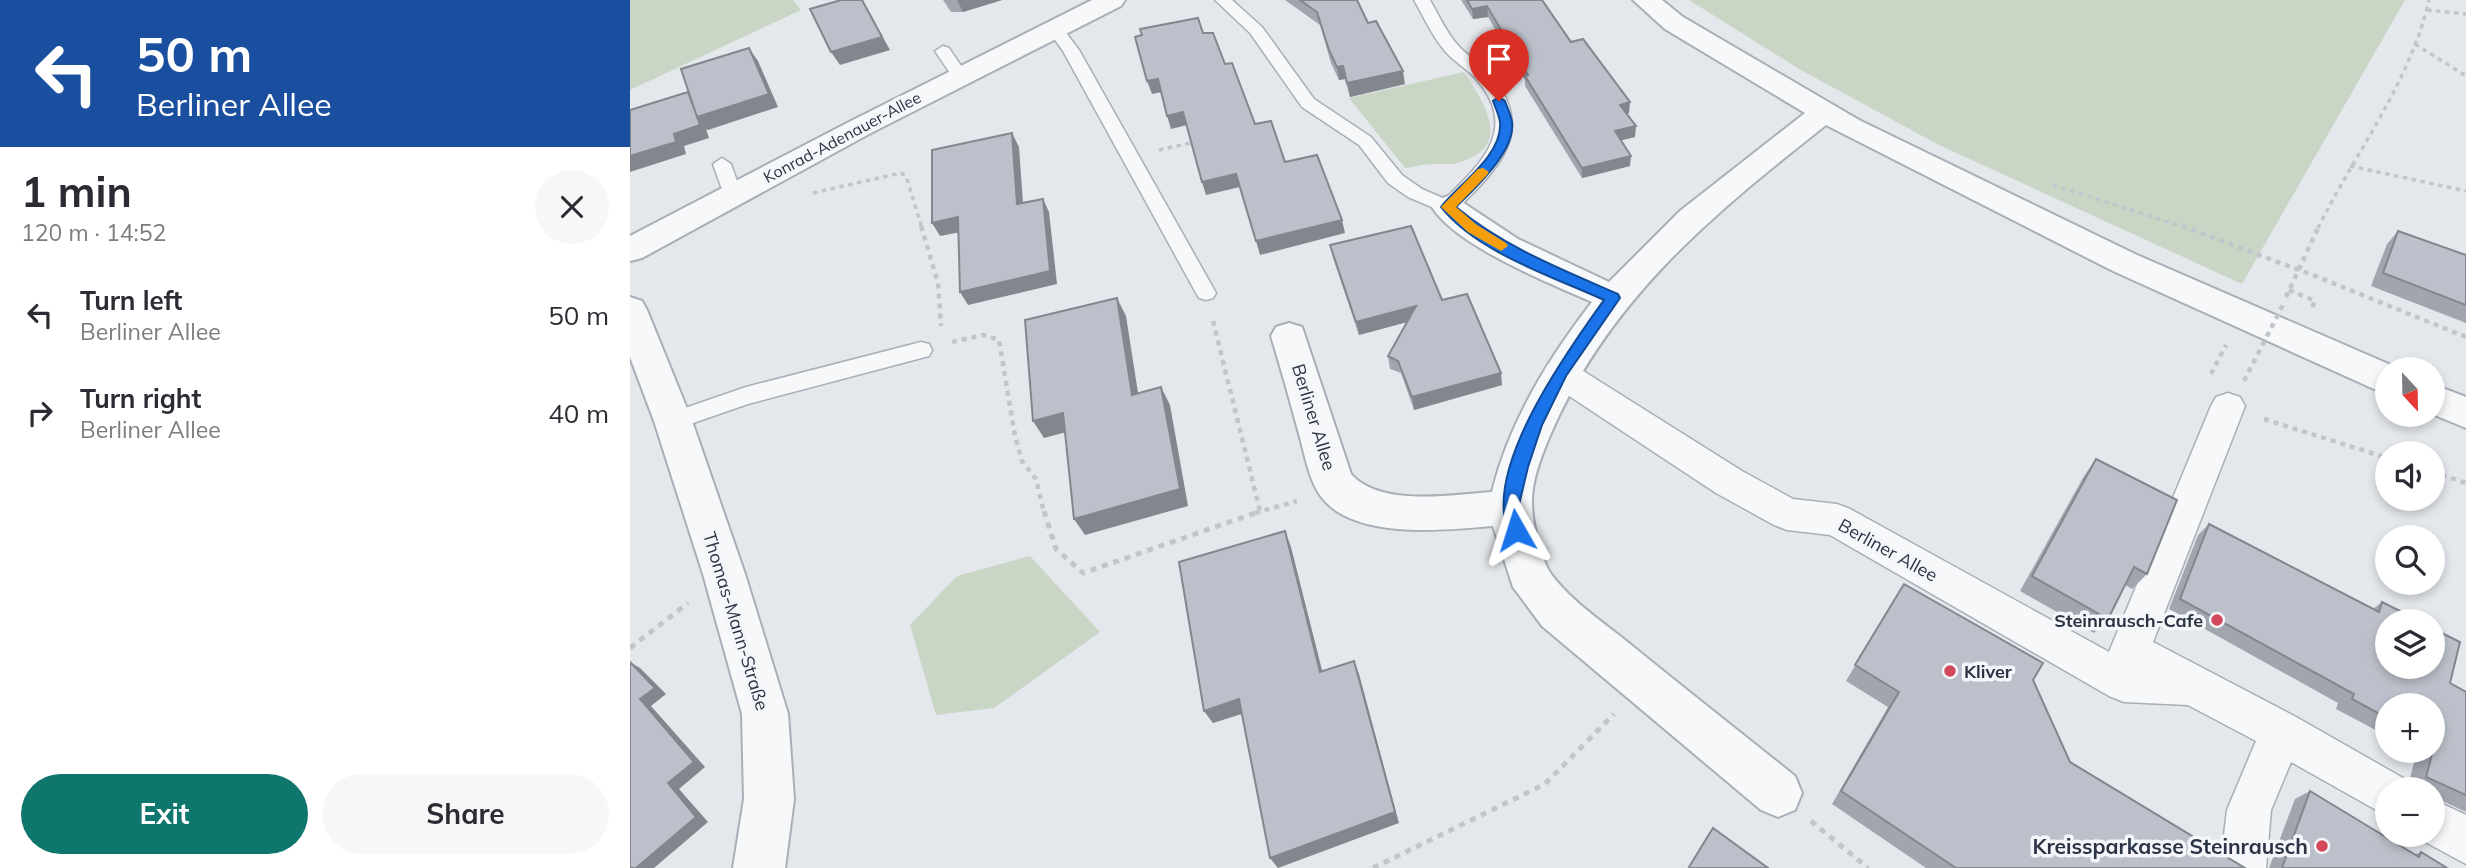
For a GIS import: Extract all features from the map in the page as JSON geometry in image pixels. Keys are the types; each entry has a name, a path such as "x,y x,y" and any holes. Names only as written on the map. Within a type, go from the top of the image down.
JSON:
{"street":[{"name":"Konrad-Adenauer-Allee","path":"630,250 960,76 1111,0"},
{"path":"1646,0 1674,23 1825,112 2125,263 2375,374"},
{"path":"1778,793 1558,613 1528,574 1510,509 1519,467 1534,425 1560,373 1613,298 1686,224 1768,155 1825,112"},
{"path":"1448,207 1473,228 1508,250 1613,298"},
{"name":"Thomas-Mann-Straße","path":"630,310 673,421 724,574 765,714 769,799 759,868"},
{"name":"Berliner Allee","path":"1289,336 1329,469 1338,489 1361,505 1394,512 1510,509"},
{"name":"Berliner Allee","path":"1560,373 1729,482 1787,514 1837,520 2124,682 2188,685"},
{"name":"Berliner Allee","path":"2231,388 2129,651 2188,685 2281,732 2375,787"},
{"path":"2445,403 2466,412"},
{"path":"2243,868 2249,810 2281,732"},
{"path":"2445,829 2466,841"}],"lane":[{"path":"1223,0 1256,30 1308,103 1365,141 1395,179 1416,193 1448,207 1485,170 1503,141 1506,123 1499,101 1486,80 1450,48 1422,0"},
{"path":"1055,29 1071,50 1206,293"},
{"path":"943,51 960,76"},
{"path":"722,164 733,195"},
{"path":"673,421 746,396 921,350"}],"path":[{"path":"2231,388 2284,301 2350,166 2398,83 2415,44 2429,0"},
{"path":"2427,10 2466,14"},
{"path":"2415,44 2466,76"},
{"path":"1131,157 1199,141"},
{"path":"2350,166 2466,191"},
{"path":"801,196 901,173 906,176 938,283 943,344"},
{"path":"2044,183 2183,225 2298,268 2466,337"},
{"path":"1206,293 1259,511"},
{"path":"2241,316 2212,372 2231,388 2375,453"},
{"path":"921,350 979,335 993,335 999,341 1015,436 1022,461 1035,479 1056,549 1083,573 1259,511 1338,489"},
{"path":"2445,476 2466,483"},
{"path":"630,648 724,574"},
{"path":"1373,868 1545,784 1643,682"},
{"path":"1778,793 1868,868"}],"green space":[{"path":"630,0 793,0 801,10 630,90"},
{"path":"1689,0 2405,0 2242,284 1939,145 1799,69"},
{"path":"1464,72 1487,113 1490,138 1484,148 1473,157 1454,164 1405,168 1349,98"},
{"path":"1030,556 1100,632 994,708 936,715 910,625 957,576"}],"building":[{"path":"841,0 862,0 882,37 831,52 810,9"},
{"path":"1300,0 1357,0 1368,23 1376,21 1403,71 1347,83 1343,66 1337,67 1329,50 1317,12"},
{"path":"1467,0 1542,0 1571,42 1583,39 1630,102 1620,105 1636,126 1615,131 1631,156 1582,168 1525,76 1528,75 1487,6 1472,9"},
{"path":"1198,18 1203,33 1213,33 1225,64 1232,63 1255,124 1271,121 1285,162 1317,155 1342,220 1256,241 1236,174 1202,182 1183,112 1167,116 1158,79 1147,81 1135,37 1142,35 1140,29"},
{"path":"749,48 769,94 697,117 681,69"},
{"path":"688,92 700,125 674,134 676,142 630,156 630,110"},
{"path":"1012,133 1017,204 1043,199 1050,271 960,292 958,217 932,223 932,150"},
{"path":"1411,226 1442,300 1467,294 1501,373 1412,397 1398,361 1388,356 1416,306 1356,322 1330,245"},
{"path":"2398,231 2466,255 2466,305 2383,273"},
{"path":"1117,298 1132,395 1161,387 1180,489 1074,519 1063,413 1033,421 1025,320"},
{"path":"2096,459 2177,500 2147,574 2134,567 2108,619 2032,576"},
{"path":"2209,524 2375,610 2375,679 2445,679 2445,634 2460,642 2450,683 2466,692 2466,795 2445,786 2445,777 2426,777 2430,763 2445,763 2445,693 2375,693 2375,711 2352,699 2354,694 2180,599"},
{"path":"1285,531 1320,672 1354,661 1395,812 1270,858 1239,699 1204,711 1179,562"},
{"path":"1904,584 2043,663 2033,680 2070,762 2245,868 1956,868 1841,791 1899,692 1855,665"},
{"path":"2382,602 2396,609 2380,609"},
{"path":"630,662 655,688 640,699 694,762 668,783 696,817 636,868 630,868"},
{"path":"2310,791 2375,830 2375,847 2402,847 2419,857 2421,852 2447,868 2282,868"},
{"path":"1713,828 1768,868 1689,867"}],"slow traffic":[{"path":"1483,172 1448,207 1501,246"}],"place":[{"name":"Steinrausch-Cafe","path":"2217,620"},
{"name":"Kliver","path":"1950,671"},
{"name":"Kreissparkasse Steinrausch","path":"2322,846"}],"route":[{"path":"1499,101 1506,123 1503,141 1485,170 1448,207 1473,228 1508,250 1613,298 1560,373 1534,425 1519,467 1510,509 1516,530"}]}
